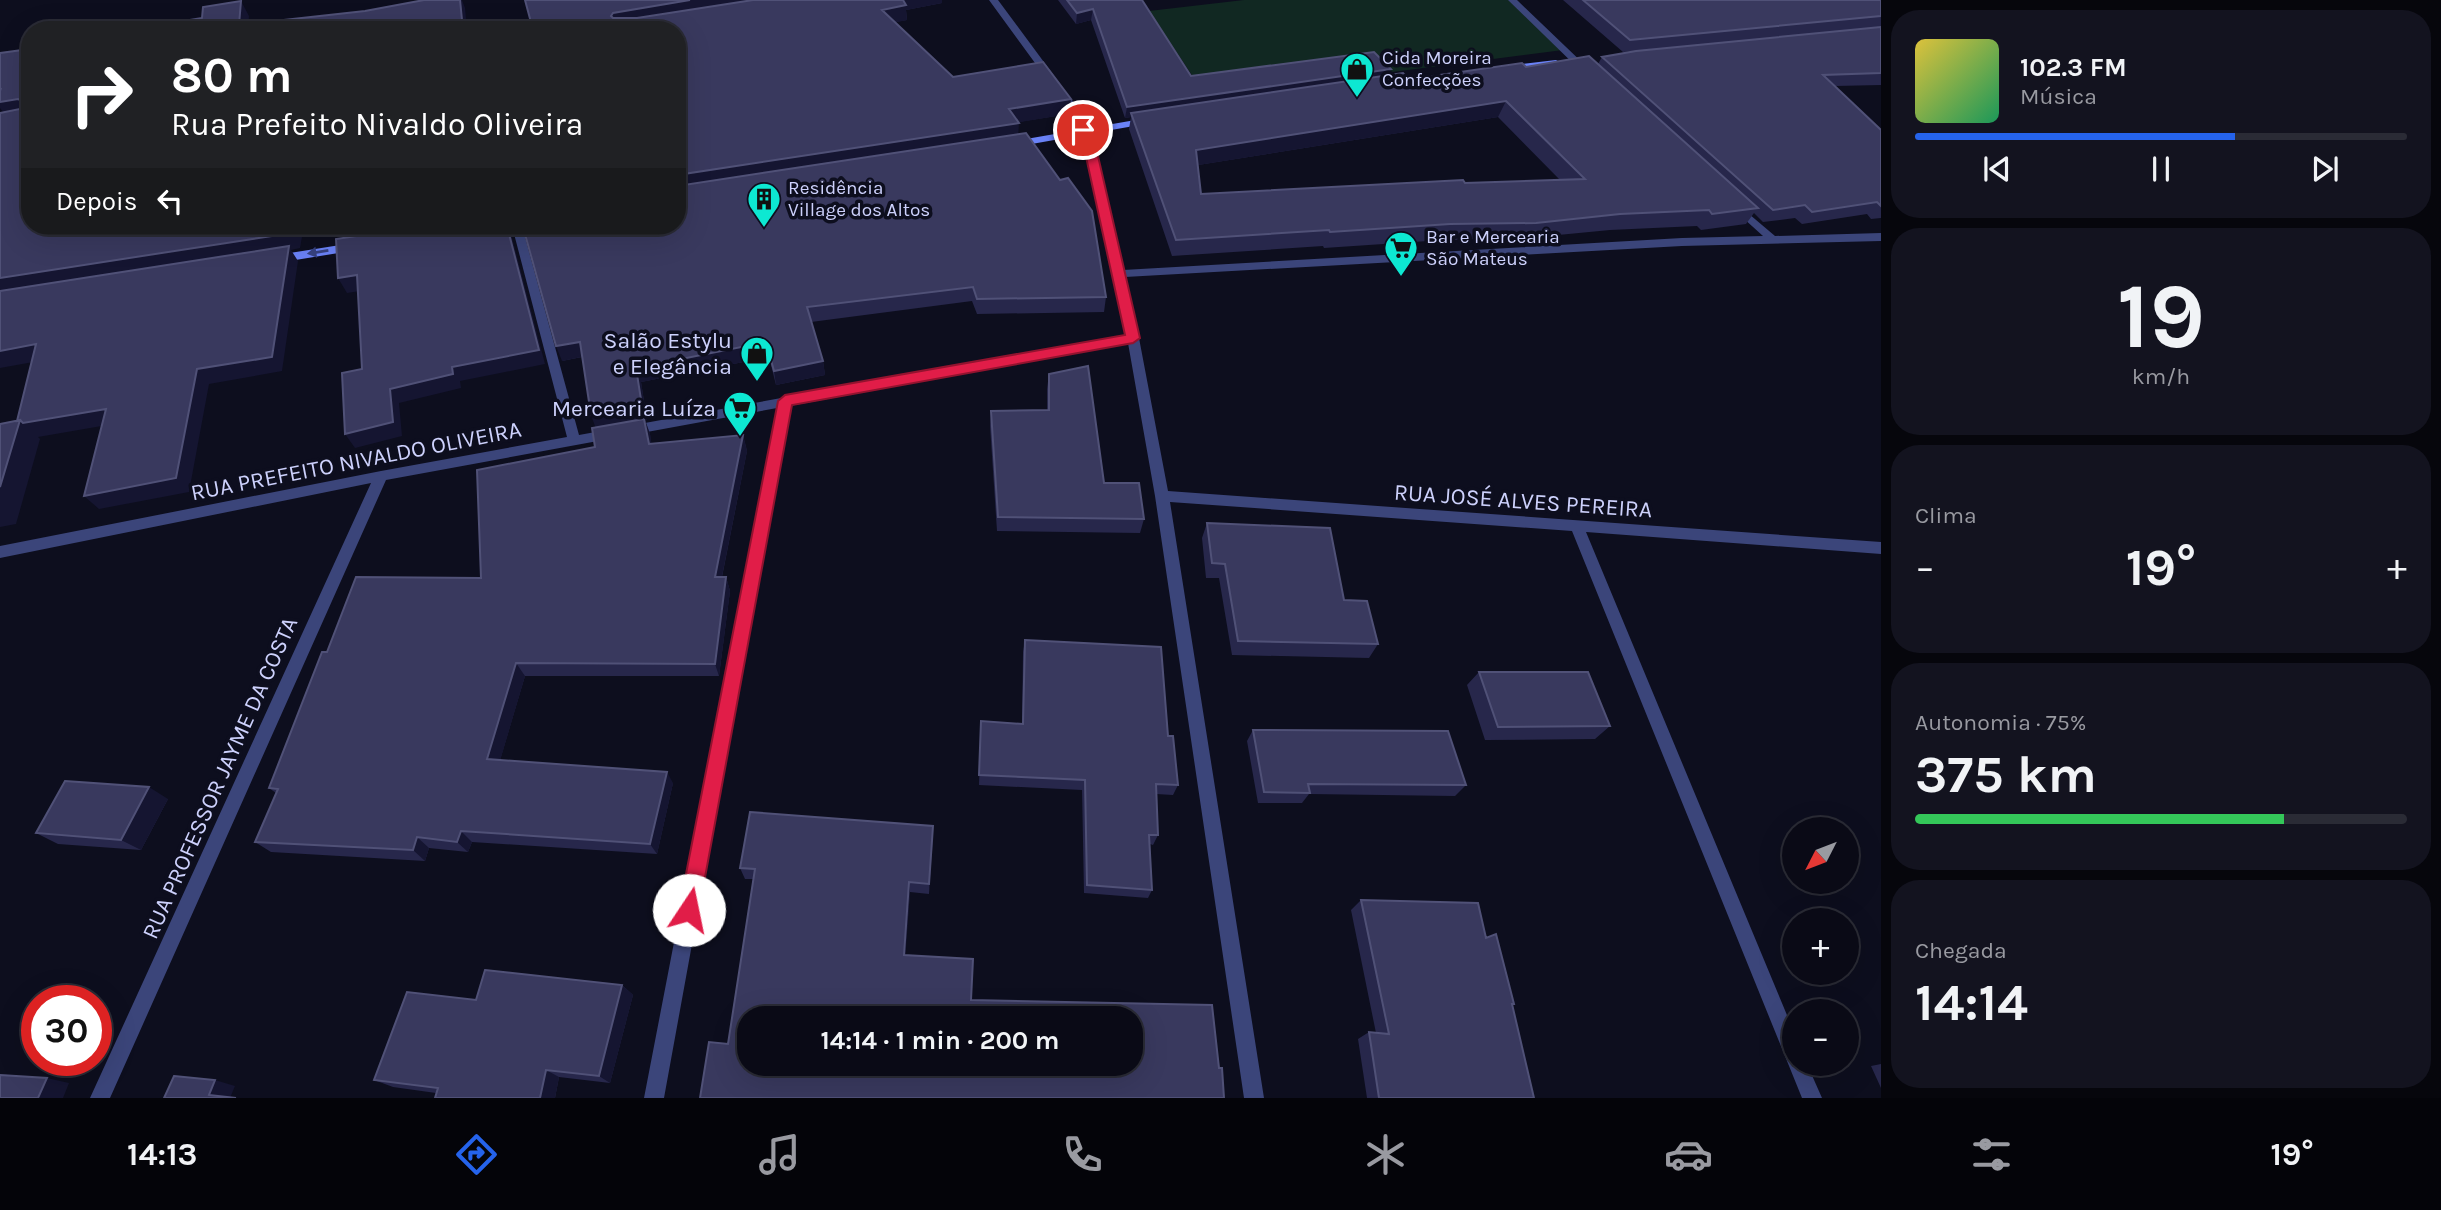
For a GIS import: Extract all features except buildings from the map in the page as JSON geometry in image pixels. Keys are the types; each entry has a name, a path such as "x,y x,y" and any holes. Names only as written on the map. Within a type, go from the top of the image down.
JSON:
{"main road":[{"path":"1500,69 1590,60"},
{"path":"1002,146 1164,118"},
{"path":"262,261 372,244"}],"street":[{"path":"993,0 1078,115 1089,143 1133,338 1162,496 1186,637 1254,1098"},
{"path":"1512,0 1599,83"},
{"path":"1731,202 1771,238"},
{"path":"519,235 573,440"},
{"path":"1118,274 1771,238 1881,237"},
{"name":"RUA PREFEITO NIVALDO OLIVEIRA","path":"0,552 381,476 1133,338"},
{"path":"654,1098 785,401"},
{"name":"RUA PROFESSOR JAYME DA COSTA","path":"100,1098 381,476"},
{"name":"RUA JOSÉ ALVES PEREIRA","path":"1162,496 1881,548"},
{"path":"1577,526 1782,1026"},
{"path":"1803,1076 1812,1098"}],"green space":[{"path":"1244,0 1512,0 1563,50 1206,96 1149,11"}],"place":[{"name":"Cida Moreira Confecções","path":"1357,99"},
{"name":"Residência Village dos Altos","path":"764,229"},
{"name":"Bar e Mercearia São Mateus","path":"1401,278"},
{"name":"Salão Estylu e Elegância","path":"757,383"},
{"name":"Mercearia Luíza","path":"740,438"}],"route":[{"path":"689,910 785,401 1133,338 1089,143 1083,130"}]}
